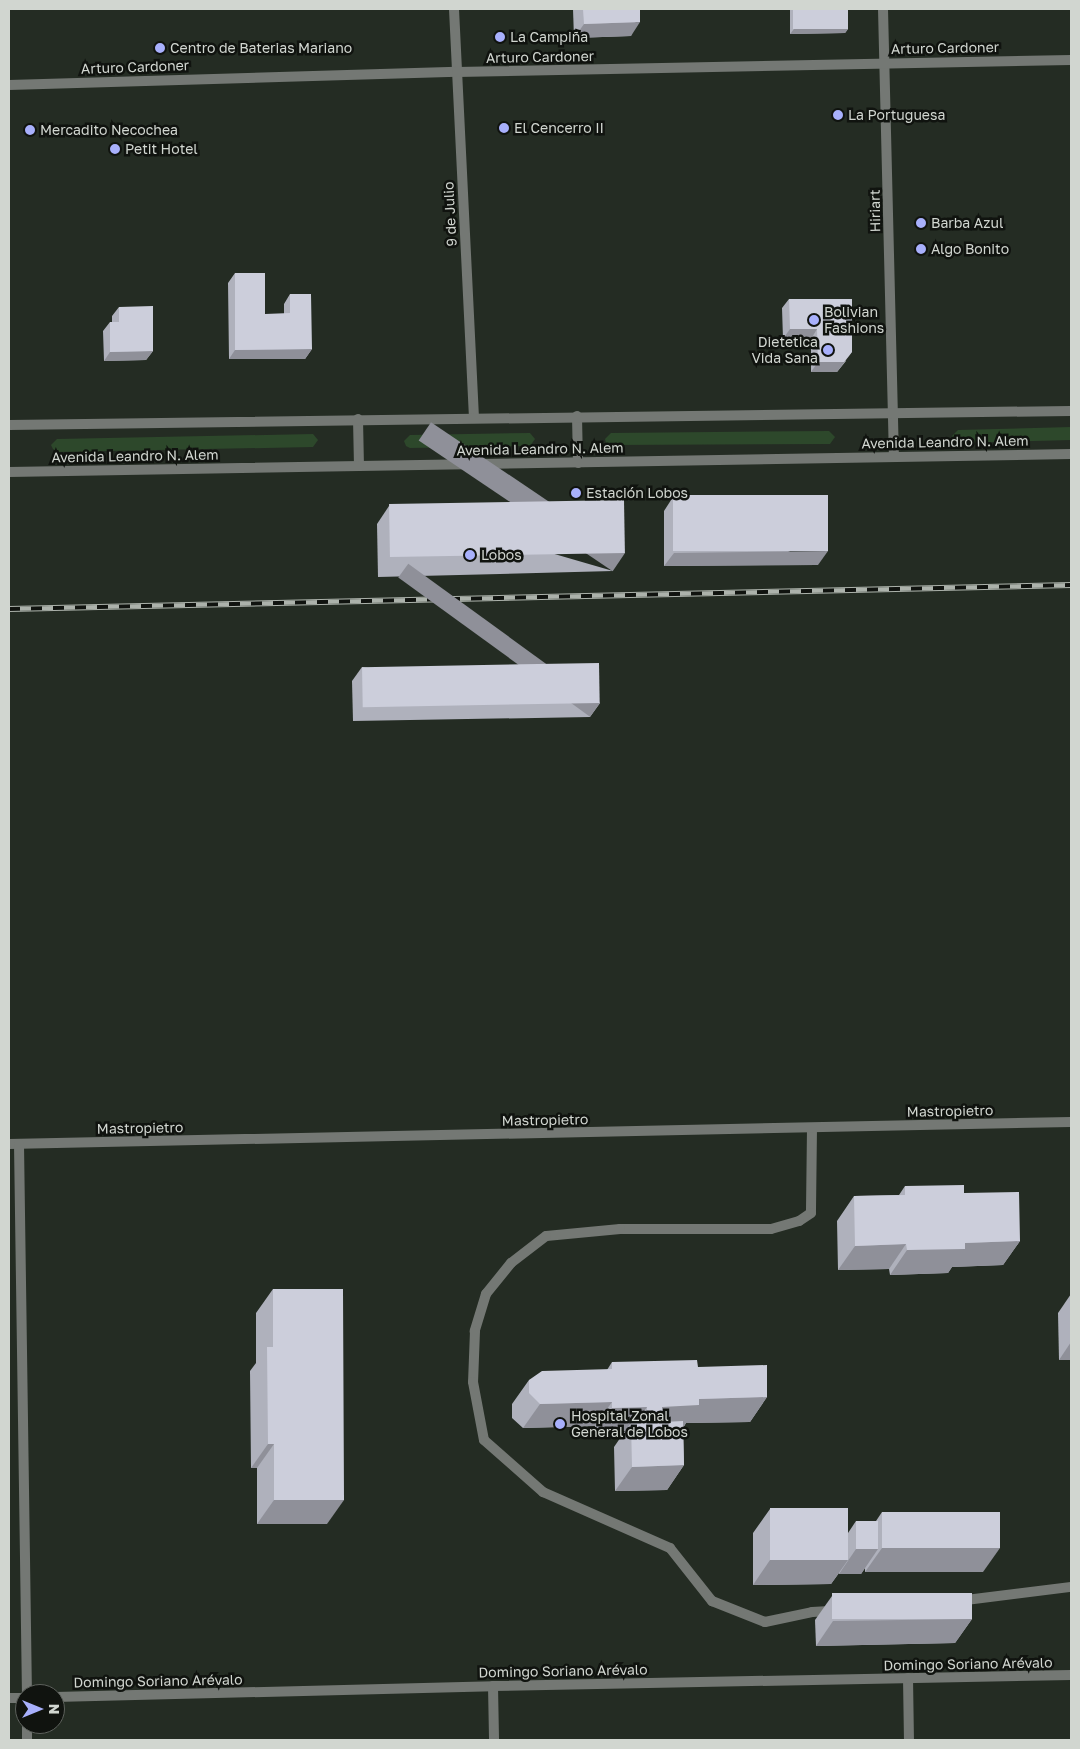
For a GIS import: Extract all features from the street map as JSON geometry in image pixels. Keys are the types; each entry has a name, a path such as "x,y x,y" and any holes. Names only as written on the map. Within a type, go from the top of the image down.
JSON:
{"street":[{"name":"9 de Julio","path":"454,9 474,418"},
{"name":"Hiriart","path":"883,9 894,456"},
{"name":"Arturo Cardoner","path":"9,84 885,62 1071,60"},
{"name":"Avenida Leandro N. Alem","path":"9,425 576,416 1071,411"},
{"path":"576,416 578,462"},
{"path":"358,419 359,466"},
{"name":"Avenida Leandro N. Alem","path":"9,472 1071,454"},
{"name":"Mastropietro","path":"14,1144 1071,1122"},
{"path":"812,1128 811,1213 799,1221 771,1229 620,1229 546,1236 512,1263 486,1294 475,1331 472,1382 484,1440 544,1492 670,1548 712,1601 765,1622 812,1612 849,1610"},
{"path":"14,1144 27,1684"},
{"path":"943,1603 1071,1586"},
{"name":"Domingo Soriano Arévalo","path":"65,1697 1071,1675"},
{"path":"908,1678 909,1740"},
{"path":"493,1686 494,1740"}],"green space":[{"path":"1071,427 1071,440 958,443 953,441 952,436 958,430"},
{"path":"829,431 835,437 830,444 611,445 606,443 605,439 611,433"},
{"path":"530,433 535,439 530,446 410,448 406,446 404,441 410,435"},
{"path":"313,434 318,440 313,447 58,452 51,445 57,439"}],"building":[{"path":"583,9 640,9 640,22 584,24"},
{"path":"793,9 848,9 848,29 793,29"},
{"path":"235,273 265,273 265,314 290,313 290,294 311,294 312,349 235,350"},
{"path":"789,299 852,299 852,352 844,362 818,362 817,329 790,329"},
{"path":"153,306 153,351 110,352 110,322 119,322 119,307"},
{"path":"673,495 828,495 828,551 673,551"},
{"path":"624,500 625,553 390,557 389,504"},
{"path":"599,663 600,703 363,707 362,667"},
{"path":"964,1185 964,1193 1019,1192 1020,1241 965,1243 965,1249 907,1250 906,1244 855,1246 854,1196 905,1195 905,1186"},
{"path":"273,1289 343,1289 344,1500 274,1500 274,1444 268,1444 267,1347 273,1347"},
{"path":"697,1360 698,1367 767,1365 767,1397 699,1399 699,1405 662,1407 663,1422 683,1421 684,1465 632,1467 631,1423 647,1422 647,1407 612,1408 612,1402 540,1404 529,1393 529,1380 542,1371 612,1369 612,1362"},
{"path":"770,1508 848,1508 848,1560 770,1560"},
{"path":"882,1512 1000,1512 1000,1548 882,1548"},
{"path":"856,1521 878,1521 878,1549 856,1549"},
{"path":"832,1593 972,1593 972,1619 832,1619"}],"railway":[{"path":"9,609 1071,585"}],"place":[{"name":"La Campiña","path":"500,37"},
{"name":"Centro de Baterias Mariano","path":"160,48"},
{"name":"La Portuguesa","path":"838,115"},
{"name":"El Cencerro II","path":"504,128"},
{"name":"Mercadito Necochea","path":"30,130"},
{"name":"Petit Hotel","path":"115,149"},
{"name":"Barba Azul","path":"921,223"},
{"name":"Algo Bonito","path":"921,249"},
{"name":"Bolivian Fashions","path":"814,320"},
{"name":"Dietetica Vida Sana","path":"828,350"},
{"name":"Estación Lobos","path":"576,493"},
{"name":"Lobos","path":"470,555"},
{"name":"Hospital Zonal General de Lobos","path":"560,1424"}]}
